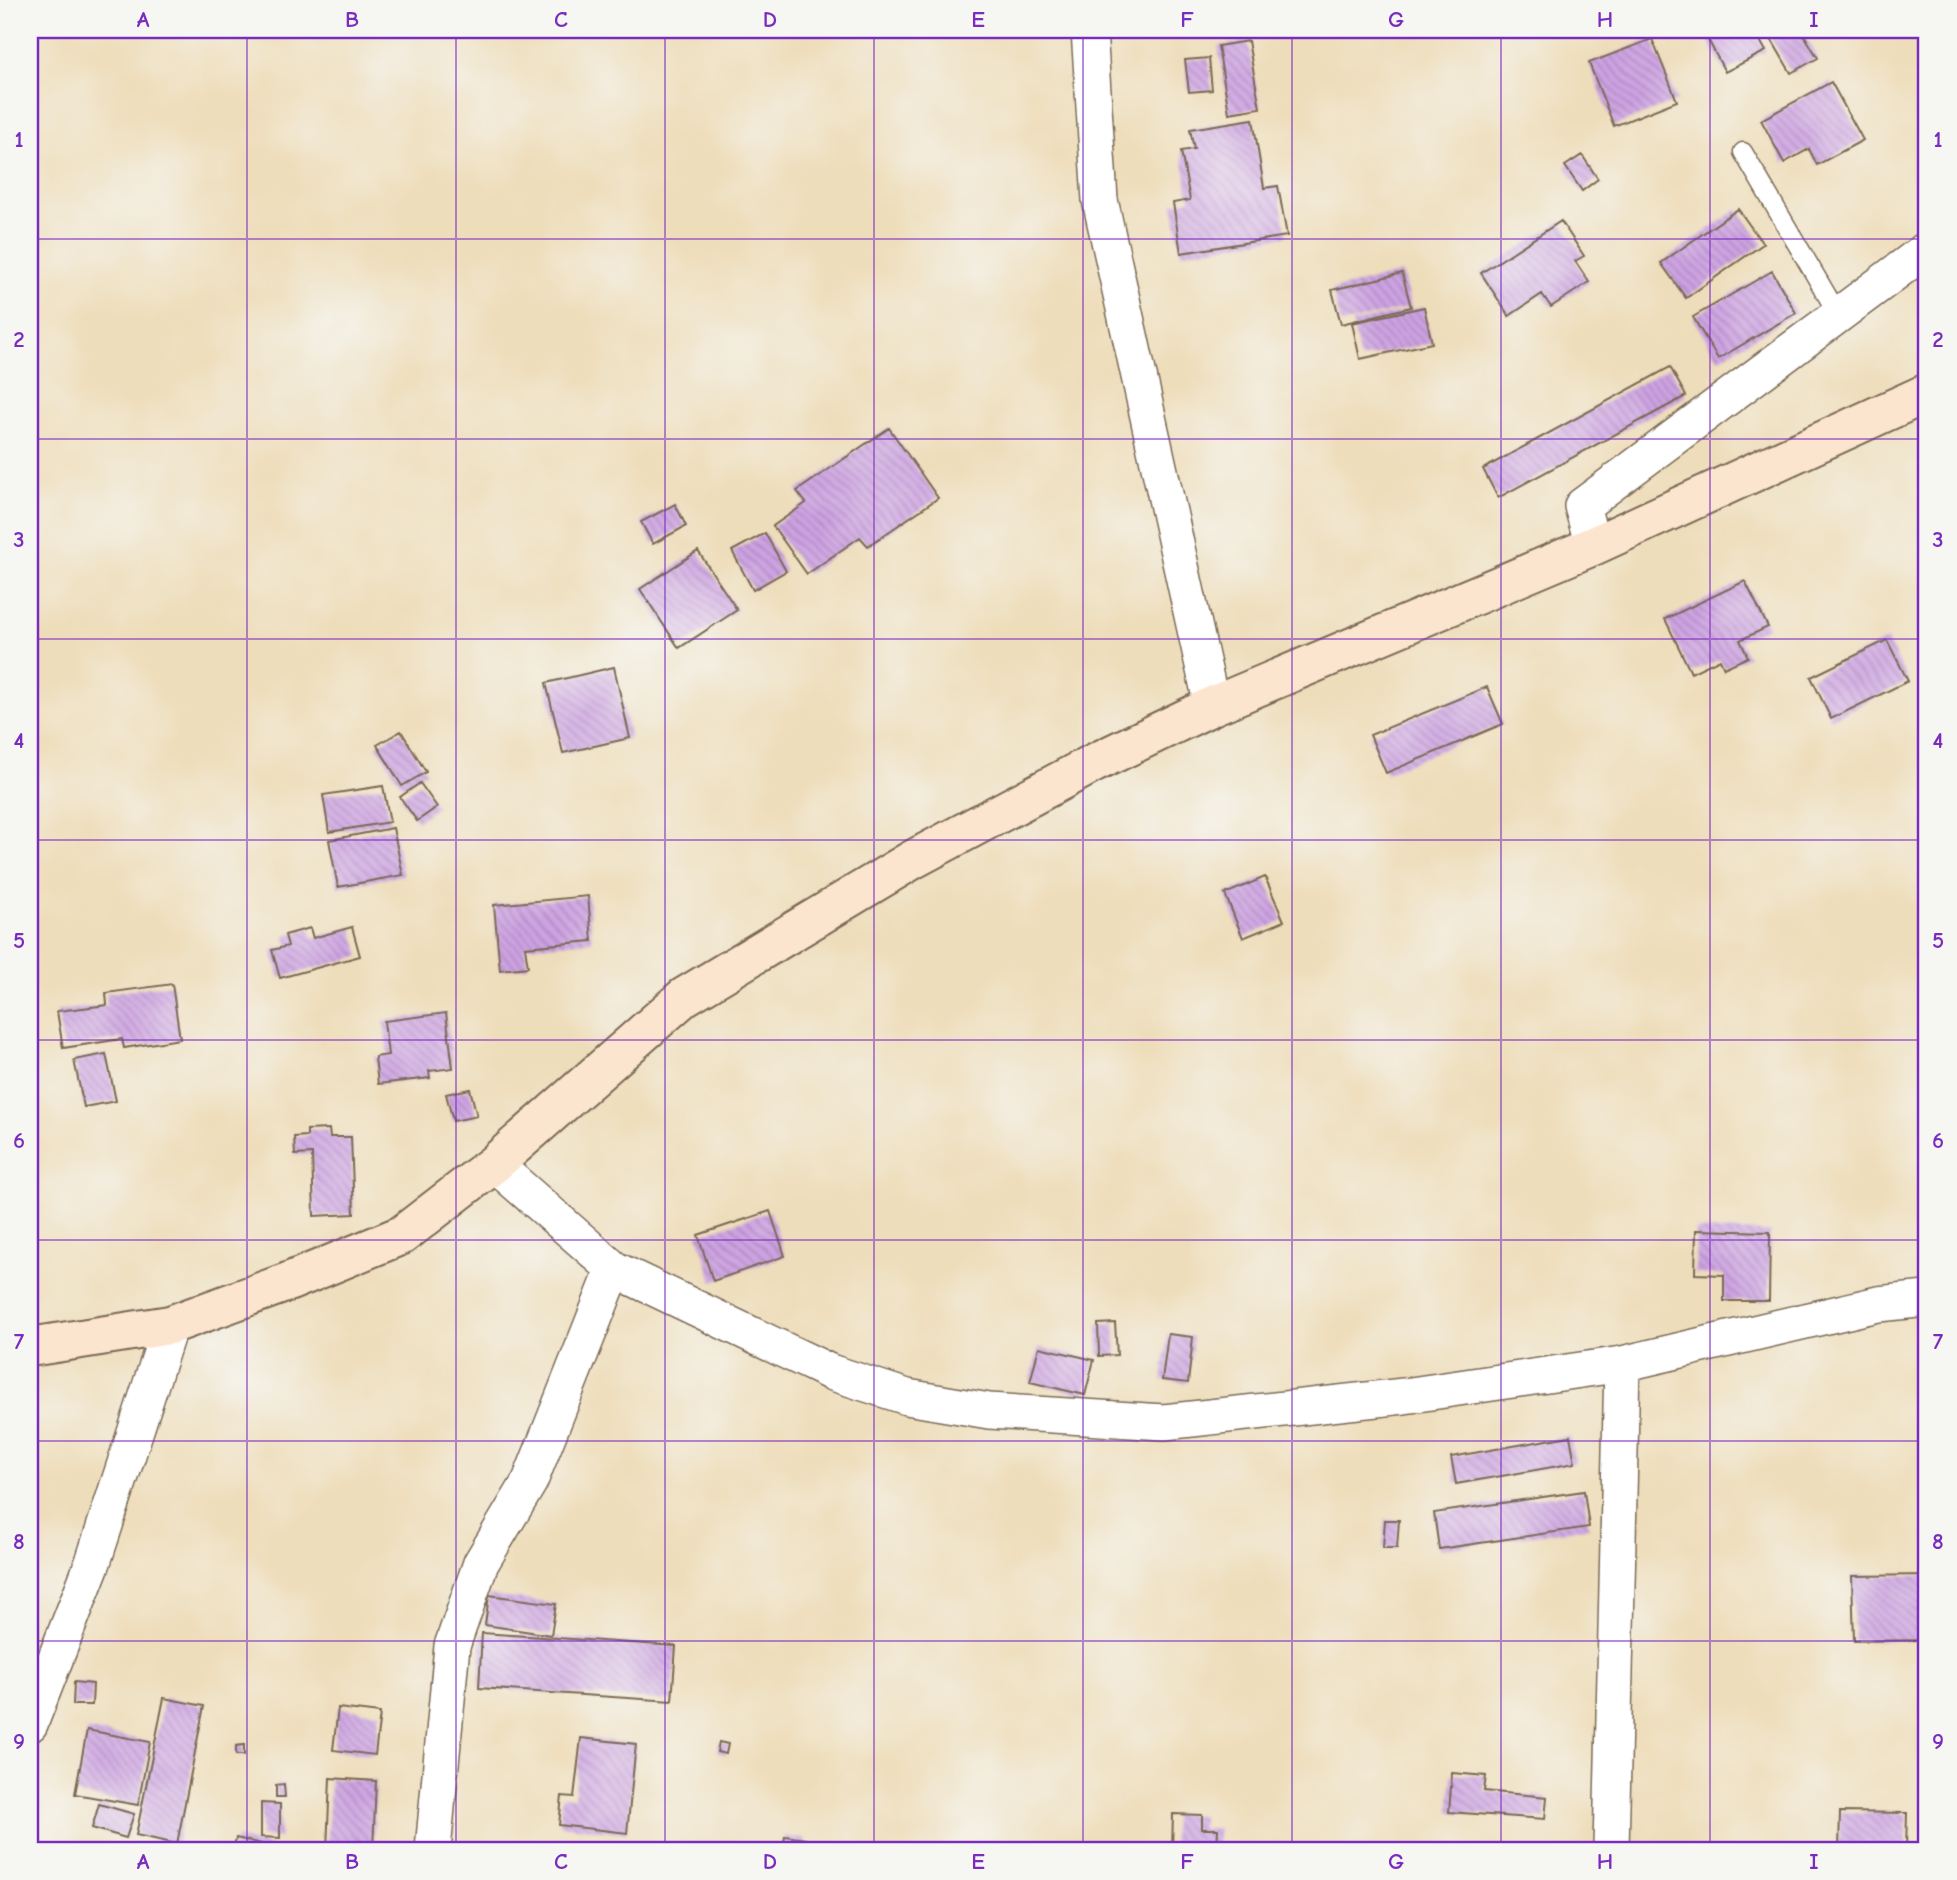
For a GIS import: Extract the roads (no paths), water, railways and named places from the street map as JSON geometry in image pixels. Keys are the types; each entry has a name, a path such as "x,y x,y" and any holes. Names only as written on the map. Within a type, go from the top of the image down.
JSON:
{"street":[{"path":"1089,30 1100,200 1212,706"},
{"path":"1593,546 1581,506 1927,249"},
{"path":"30,1347 170,1325 288,1282 402,1235 494,1164 684,997 912,860 1094,763 1212,706 1593,546 1927,393"},
{"path":"494,1164 614,1269 830,1372 907,1397 989,1410 1164,1422 1404,1396 1622,1364 1878,1304 1927,1298"},
{"path":"433,1850 452,1646 481,1563 530,1481 614,1269"},
{"path":"30,1724 93,1562 170,1325"},
{"path":"1611,1850 1622,1364"}],"lane":[{"path":"1743,152 1839,316"}]}
